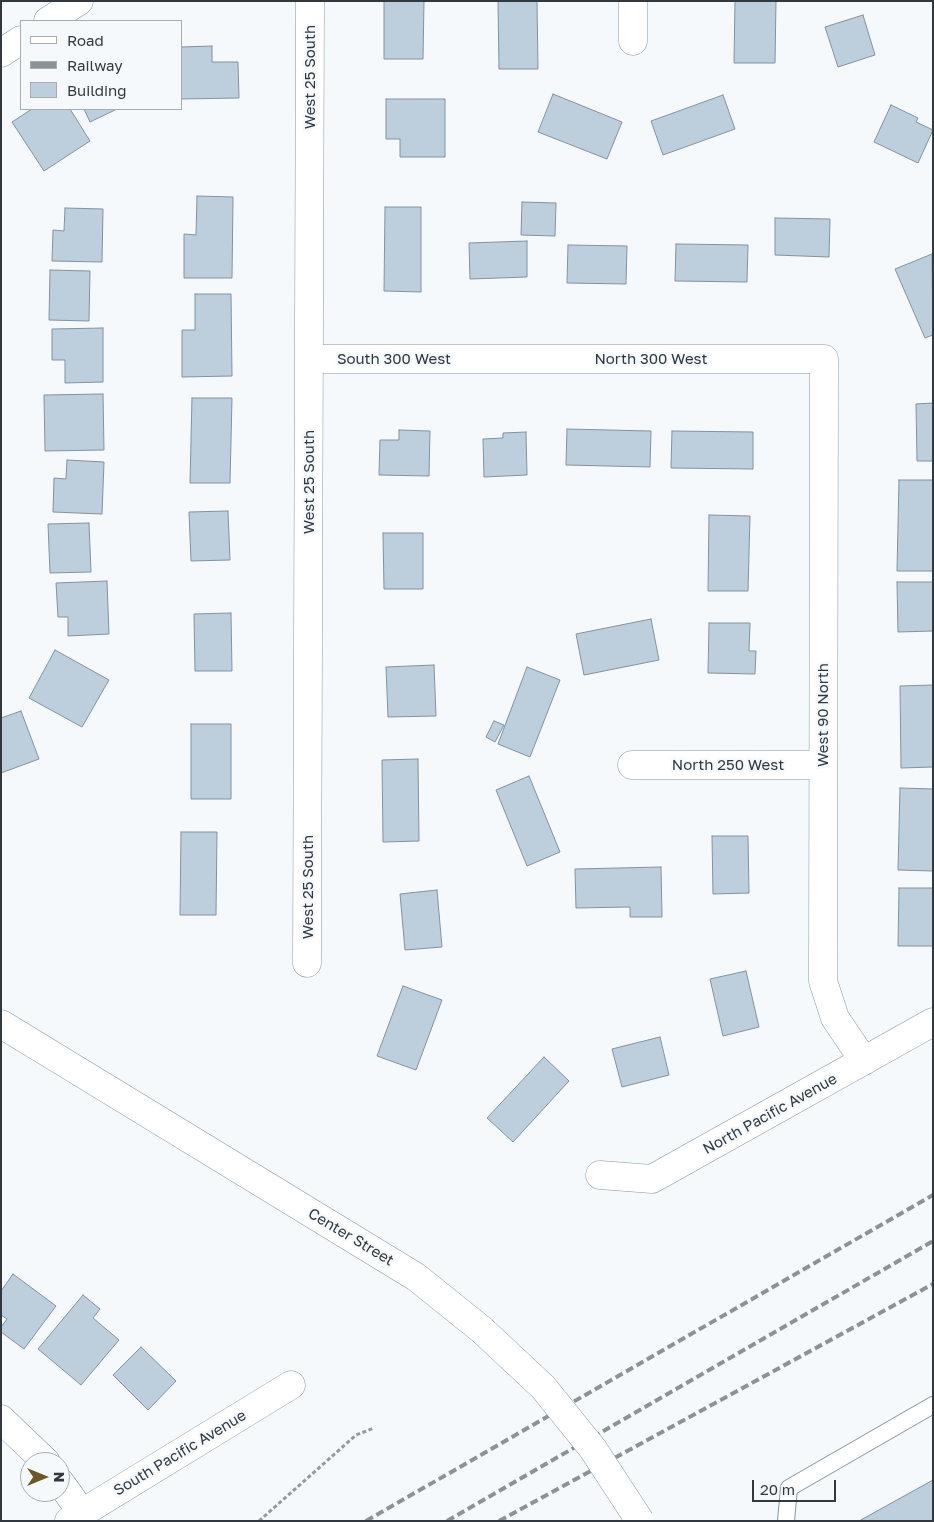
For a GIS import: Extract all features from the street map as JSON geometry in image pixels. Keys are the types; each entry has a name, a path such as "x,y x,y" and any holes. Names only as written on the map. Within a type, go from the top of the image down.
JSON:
{"street":[{"path":"50,20 79,1"},
{"name":"West 25 South","path":"307,963 310,1"},
{"path":"633,1 633,41"},
{"path":"1,53 20,41"},
{"name":"South 300 West","path":"309,359 479,359"},
{"name":"North 300 West","path":"479,359 824,359"},
{"name":"West 90 North","path":"824,359 823,981 835,1018 864,1061"},
{"name":"North 250 West","path":"632,765 823,765"},
{"name":"North Pacific Avenue","path":"600,1175 652,1179 933,1022"},
{"name":"Center Street","path":"1,1024 416,1277 482,1330 543,1387 593,1449 640,1521"},
{"name":"South Pacific Avenue","path":"75,1517 291,1385"},
{"path":"1,1419 36,1452"},
{"path":"69,1502 75,1517"}],"lane":[{"path":"786,1521 789,1488 933,1405"}],"path":[{"path":"259,1521 356,1435 374,1428"}],"building":[{"path":"384,1 424,1 423,59 384,59"},
{"path":"498,1 537,1 538,69 499,69"},
{"path":"735,1 776,1 775,63 734,63"},
{"path":"863,15 875,55 838,67 825,27"},
{"path":"212,46 212,62 238,62 239,98 182,99 182,47"},
{"path":"553,94 622,122 607,159 538,132"},
{"path":"723,95 735,129 663,155 651,121"},
{"path":"386,99 445,99 445,157 400,157 400,139 386,139"},
{"path":"891,105 918,118 916,122 933,130 918,163 874,142"},
{"path":"30,110 71,110 90,141 44,171 12,122"},
{"path":"84,110 115,110 90,122"},
{"path":"197,196 233,197 232,278 184,278 184,234 196,235"},
{"path":"522,202 556,203 555,236 521,235"},
{"path":"385,207 421,207 421,292 384,291"},
{"path":"65,208 103,209 102,262 52,261 53,230 64,231"},
{"path":"775,218 830,219 829,257 775,255"},
{"path":"527,241 527,277 470,279 469,243"},
{"path":"676,244 748,245 747,282 675,281"},
{"path":"568,245 627,246 626,284 567,283"},
{"path":"932,254 933,335 925,338 895,269"},
{"path":"50,270 90,271 89,321 49,320"},
{"path":"195,294 231,294 232,376 182,377 182,330 195,330"},
{"path":"103,328 103,382 65,383 65,360 52,360 52,329"},
{"path":"103,394 104,450 45,451 44,395"},
{"path":"192,398 232,398 230,483 190,483"},
{"path":"933,403 933,461 917,461 916,404"},
{"path":"567,429 651,431 650,467 566,465"},
{"path":"399,430 430,431 429,476 379,475 380,440 399,440"},
{"path":"672,431 753,432 753,469 671,468"},
{"path":"526,432 527,475 484,477 483,439 503,438 503,433"},
{"path":"67,460 104,462 102,514 53,512 54,478 66,479"},
{"path":"899,480 933,480 933,571 897,571"},
{"path":"228,511 230,560 191,561 189,512"},
{"path":"709,515 750,516 748,591 708,591"},
{"path":"89,523 91,572 50,573 48,524"},
{"path":"383,533 423,533 423,589 384,589"},
{"path":"107,581 109,634 68,636 68,617 58,617 56,583"},
{"path":"897,582 933,582 933,631 898,632"},
{"path":"231,613 232,671 195,671 194,614"},
{"path":"651,619 659,660 584,675 576,634"},
{"path":"709,623 750,623 749,651 756,651 755,674 708,673"},
{"path":"55,650 109,680 82,727 29,698"},
{"path":"434,665 436,716 388,717 386,667"},
{"path":"527,667 560,680 530,757 498,744"},
{"path":"933,685 933,767 901,768 900,686"},
{"path":"21,711 39,759 1,773 1,718"},
{"path":"494,721 504,725 495,742 486,737"},
{"path":"191,724 231,724 231,799 191,799"},
{"path":"418,759 419,841 383,842 382,760"},
{"path":"529,776 560,852 527,866 496,790"},
{"path":"900,788 933,789 933,871 898,870"},
{"path":"181,832 217,832 216,915 180,915"},
{"path":"712,836 748,836 749,893 713,894"},
{"path":"661,867 662,917 630,917 630,907 576,908 575,869"},
{"path":"899,888 933,888 933,946 898,946"},
{"path":"437,890 442,947 405,950 400,894"},
{"path":"746,971 759,1027 723,1036 710,979"},
{"path":"403,986 442,1000 416,1070 377,1056"},
{"path":"660,1037 669,1075 622,1087 612,1049"},
{"path":"544,1057 569,1081 513,1142 487,1118"},
{"path":"13,1274 56,1306 24,1349 1,1332 1,1327 7,1319 1,1315 1,1291"},
{"path":"83,1295 100,1309 93,1318 119,1340 81,1385 38,1349"},
{"path":"141,1347 176,1381 148,1410 113,1375"},
{"path":"933,1480 933,1521 859,1521"}],"railway":[{"path":"366,1521 933,1195"},
{"path":"447,1521 933,1241"},
{"path":"499,1521 933,1284"}]}
